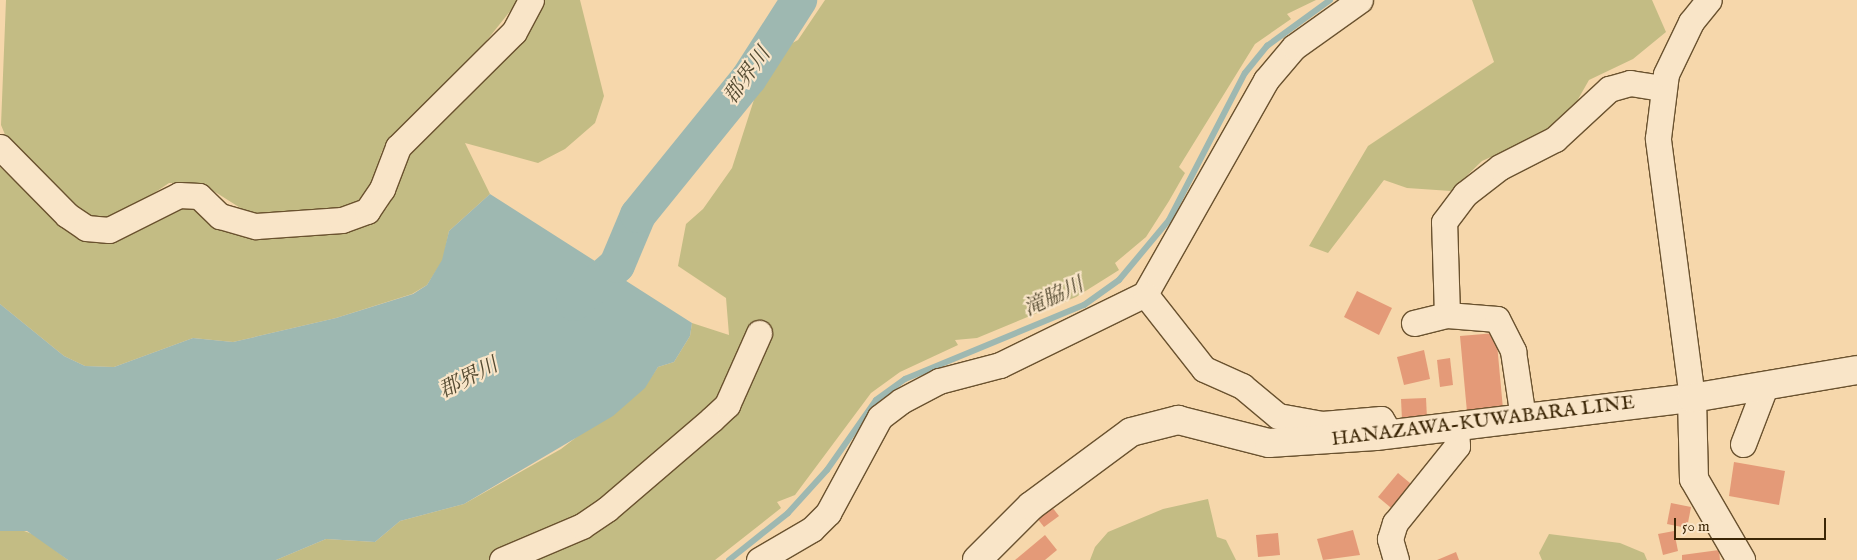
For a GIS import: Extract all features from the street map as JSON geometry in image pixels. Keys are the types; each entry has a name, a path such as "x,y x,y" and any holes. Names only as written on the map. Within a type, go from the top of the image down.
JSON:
{"main road":[{"name":"HANAZAWA-KUWABARA LINE","path":"977,560 1031,506 1132,432 1178,420 1268,443 1456,428 1692,398 1857,370"},
{"path":"1692,398 1694,479 1741,560"}],"street":[{"path":"0,147 66,215 86,228 110,230 179,195 198,196 220,216 256,226 342,220 367,211 382,189 398,147 514,32 531,0"},
{"path":"759,560 812,529 828,513 880,417 900,401 939,381 970,376 1018,357 1145,294 1266,80 1294,47 1360,0"},
{"path":"1692,398 1660,168 1663,88 1676,50 1709,0"},
{"path":"1447,315 1444,222 1465,194 1500,167 1555,140 1609,89 1630,83 1663,88"},
{"path":"1145,294 1204,368 1242,386 1278,416 1322,424 1382,419 1390,434"},
{"path":"1414,323 1447,315 1497,319 1513,351 1523,418"},
{"path":"502,560 582,526 608,509 712,419 727,405 759,333"},
{"path":"1743,444 1766,384"},
{"path":"1396,560 1390,539 1395,524 1457,446 1456,428"}],"shaded area":[{"path":"6,0 519,0 472,59 382,151 371,185 356,203 334,211 253,216 201,183 169,183 129,210 103,220 73,208 6,137 1,125"},
{"path":"540,0 580,0 604,96 595,123 565,149 538,163 465,143 490,194 449,231 443,260 427,285 412,294 336,318 233,342 193,338 114,367 85,366 64,356 0,304 0,167 67,230 120,238 172,208 194,207 236,230 370,220 387,208 409,149"},
{"path":"825,0 1316,0 1287,14 1291,19 1255,44 1179,167 1185,173 1169,201 1146,237 1115,263 1119,270 1076,297 977,338 955,340 958,345 900,372 871,393 795,495 777,502 781,508 715,560 276,560 326,539 375,542 400,521 464,504 561,449 647,383 658,367 674,362 690,336 692,323 729,335 726,298 678,266 686,224 703,209 732,168 760,81 781,49 798,40"},
{"path":"1472,0 1652,0 1666,32 1633,59 1589,80 1564,124 1482,161 1451,191 1407,188 1384,180 1328,253 1309,246 1368,146 1494,62"},
{"path":"1208,499 1217,537 1226,540 1236,560 1090,560 1095,547 1108,532 1163,509"},
{"path":"16,528 35,535 68,560 0,560 0,531"},
{"path":"1549,534 1620,543 1644,553 1647,560 1542,560 1539,553"}],"water":[{"path":"490,194 692,323 690,336 674,362 658,367 645,388 613,416 464,504 400,521 375,542 326,539 276,560 68,560 27,531 0,531 0,304 64,356 85,366 114,367 193,338 233,342 336,318 413,294 427,285 442,260 449,231"}],"building":[{"path":"1357,291 1392,308 1379,335 1344,317"},
{"path":"1496,333 1503,409 1467,412 1460,336"},
{"path":"1424,350 1430,379 1404,385 1397,357"},
{"path":"1450,358 1453,385 1440,387 1437,360"},
{"path":"1426,398 1427,419 1402,420 1401,399"},
{"path":"1734,462 1785,471 1779,505 1729,496"},
{"path":"1398,473 1416,488 1396,512 1378,497"},
{"path":"1048,502 1059,516 1044,527 1033,513"},
{"path":"1671,503 1691,507 1687,528 1667,524"},
{"path":"1353,530 1360,555 1323,560 1317,539"},
{"path":"1674,531 1678,551 1663,555 1658,534"},
{"path":"1278,533 1280,555 1258,557 1256,535"},
{"path":"1045,535 1057,550 1045,560 1015,560"},
{"path":"1719,550 1720,560 1682,560 1682,555"},
{"path":"1456,552 1459,560 1437,560"}],"waterway":[{"name":"郡界川","path":"574,303 617,265 638,215 749,78 799,0"},
{"name":"滝脇川","path":"729,560 788,513 827,470 876,400 905,379 1084,305 1119,280 1169,220 1245,73 1267,46 1330,0"}]}
